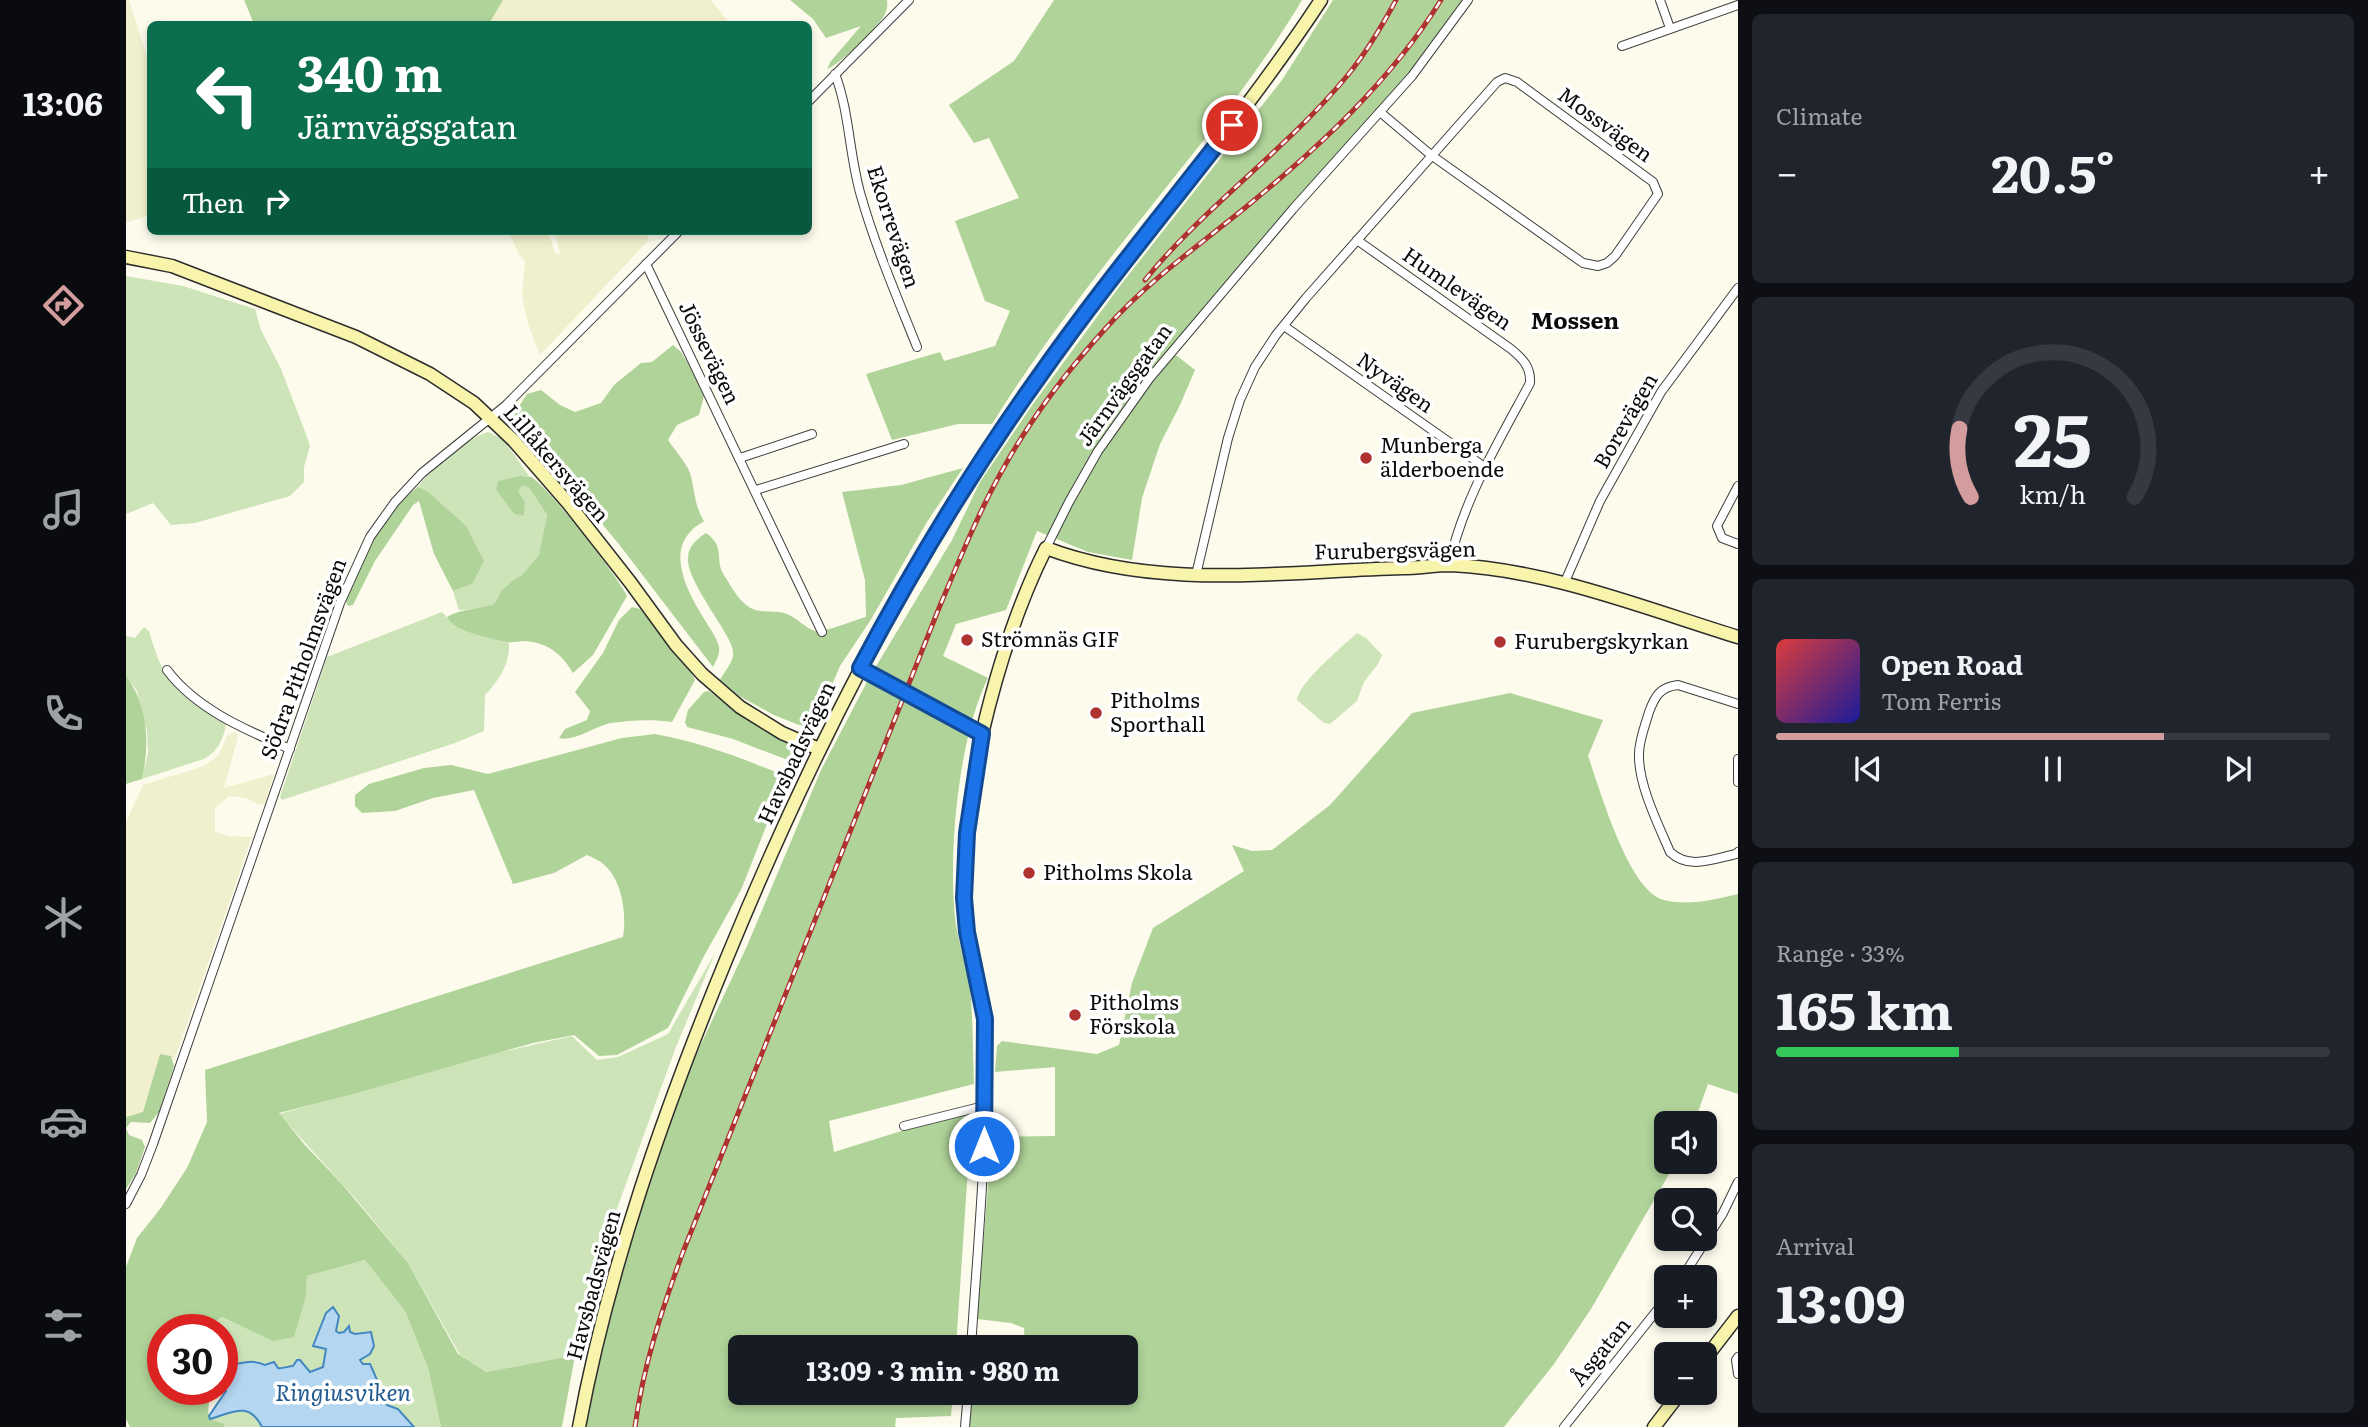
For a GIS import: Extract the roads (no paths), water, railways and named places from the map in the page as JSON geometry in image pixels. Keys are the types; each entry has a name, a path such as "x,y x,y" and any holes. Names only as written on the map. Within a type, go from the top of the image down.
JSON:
{"street":[{"path":"812,98 909,0"},
{"name":"Havsbadsvägen","path":"579,1427 590,1368 608,1298 650,1161 679,1079 743,918 819,749 860,668 930,542 1038,377 1249,103 1321,0"},
{"name":"Järnvägsgatan","path":"982,734 1011,632 1032,577 1098,451 1149,379 1293,209 1412,76 1468,0"},
{"path":"1660,0 1670,28"},
{"path":"1622,46 1738,5"},
{"name":"Ekorrevägen","path":"835,74 845,109 860,193 884,266 917,347"},
{"name":"Mossvägen","path":"1196,575 1228,438 1240,400 1255,367 1284,326 1357,240 1431,155 1497,82 1505,78 1517,82 1653,182 1658,194 1615,256 1607,264 1591,266 1431,155 1380,112"},
{"name":"Södra Pitholmsvägen","path":"126,1204 149,1154 340,603 370,537 395,502 422,473 491,418 541,372 675,235"},
{"name":"Humlevägen","path":"1357,240 1511,349 1527,365 1530,374 1530,383 1486,468 1456,534 1449,565"},
{"name":"Lillåkersvägen","path":"126,257 172,266 356,337 430,374 474,403 514,440 568,503 676,645 702,674 740,707 782,733 819,749"},
{"name":"Jössevägen","path":"646,264 822,632"},
{"name":"Borevägen","path":"1564,584 1600,501 1661,392 1738,288"},
{"name":"Nyvägen","path":"1284,326 1486,468"},
{"path":"740,458 812,434"},
{"path":"756,490 904,444"},
{"path":"1738,486 1717,526 1722,538 1738,544"},
{"name":"Furubergsvägen","path":"1046,548 1098,564 1169,574 1449,565 1564,584 1738,637"},
{"path":"860,668 982,734 967,833 964,898 967,932 985,1019 984,1146 972,1335"},
{"path":"167,670 176,682 211,709 233,723 289,749"},
{"path":"1738,704 1678,685 1660,690 1654,698 1638,755 1641,776 1670,852 1677,859 1700,862 1738,852"},
{"path":"1738,759 1738,782"},
{"path":"904,1126 984,1106"},
{"path":"1690,1265 1723,1213 1738,1182"},
{"name":"Åsgatan","path":"1564,1427 1654,1314"},
{"path":"1717,1343 1738,1316"},
{"path":"1738,1357 1738,1374"},
{"path":"965,1427 967,1405"},
{"path":"1654,1427 1670,1405"}],"water":[{"name":"Ringiusviken","path":"333,1307 339,1316 336,1331 339,1333 349,1326 350,1332 355,1334 371,1332 374,1346 370,1354 360,1360 363,1364 370,1364 382,1391 377,1397 398,1409 414,1427 262,1427 252,1414 246,1411 210,1419 209,1416 216,1405 238,1405 238,1364 257,1362 265,1365 274,1362 280,1368 293,1366 300,1360 310,1372 323,1367 326,1349 313,1346 326,1313"}],"railway":[{"path":"1145,280 1193,227 1323,103 1361,58 1396,0"},
{"path":"635,1427 654,1338 683,1252 939,608 977,520 1003,469 1050,395 1106,328 1156,280 1273,184 1352,112 1400,58 1441,0"}],"place":[{"name":"Munberga älderboende","path":"1366,458"},
{"name":"Strömnäs GIF","path":"967,640"},
{"name":"Furubergskyrkan","path":"1500,642"},
{"name":"Pitholms Sporthall","path":"1096,713"},
{"name":"Pitholms Skola","path":"1029,873"},
{"name":"Pitholms Förskola","path":"1075,1015"}],"district":[{"name":"Mossen","path":"1575,321"}]}
